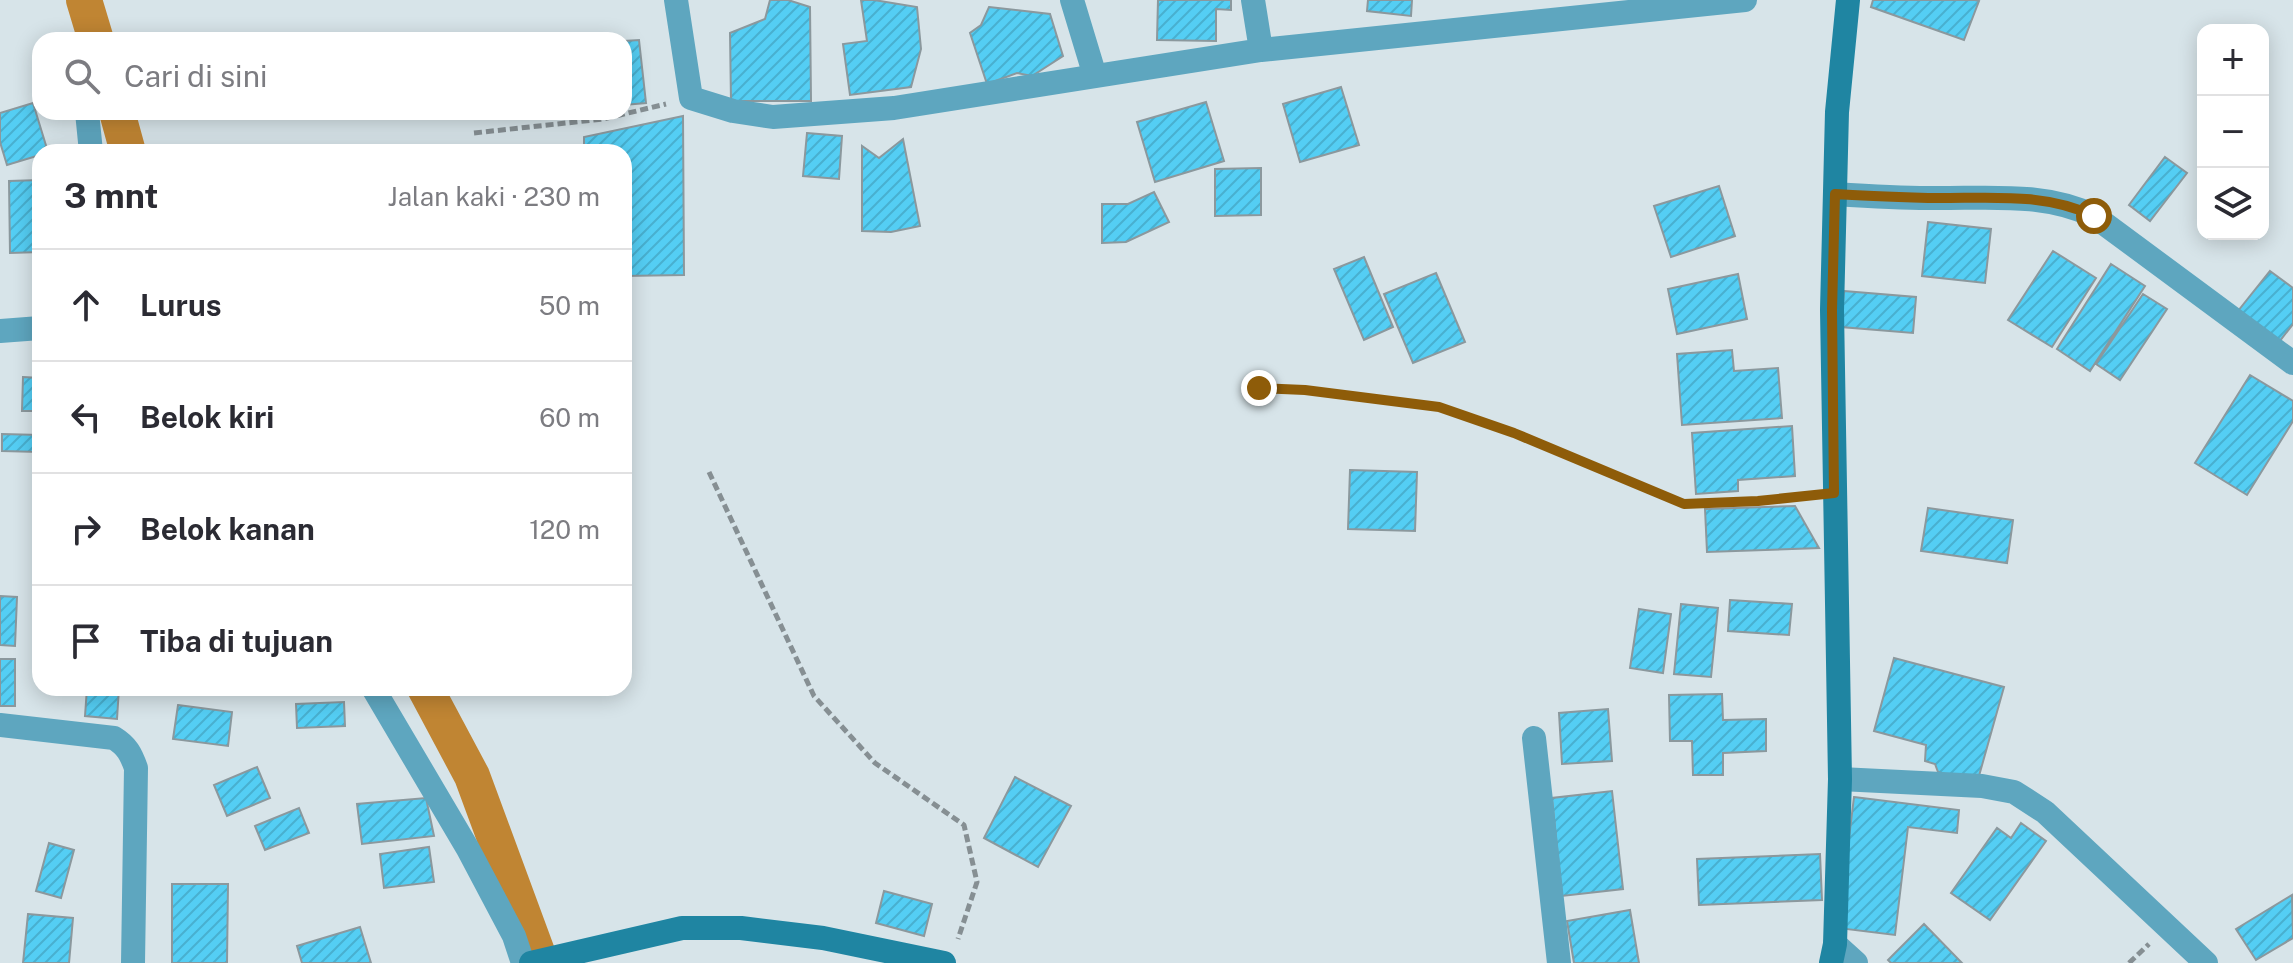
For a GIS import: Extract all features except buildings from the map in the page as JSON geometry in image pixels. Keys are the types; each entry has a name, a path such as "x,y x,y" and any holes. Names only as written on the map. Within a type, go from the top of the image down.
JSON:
{"street":[{"path":"676,0 691,98 733,111 773,117 894,108 1261,50 1745,0"},
{"path":"1072,0 1095,76"},
{"path":"1253,0 1261,50"},
{"path":"1848,0 1837,112 1832,310 1840,779 1833,953 1856,963"},
{"path":"88,120 90,144"},
{"path":"1835,194 2004,197 2073,206 2094,216 2293,363"},
{"path":"0,331 32,329"},
{"path":"378,696 529,962 682,928 741,928 950,956"},
{"path":"0,725 114,738 129,750 136,768 133,963"},
{"path":"1534,738 1559,963"},
{"path":"1840,779 1982,786 2014,792 2045,812 2206,963"}],"path":[{"path":"632,112 691,98"},
{"path":"474,133 594,120"},
{"path":"1259,388 1305,390 1439,407 1514,433 1684,504 1758,501 1834,493"},
{"path":"709,472 814,696 875,763 964,825 977,882 950,956"}],"waterway":[{"path":"84,0 94,32"},
{"path":"119,120 126,144"},
{"path":"429,696 472,776 541,963"}],"route":[{"path":"1259,388 1305,390 1439,407 1514,433 1684,504 1758,501 1834,493 1832,310 1835,194 2041,200 2073,206 2094,216"}]}
